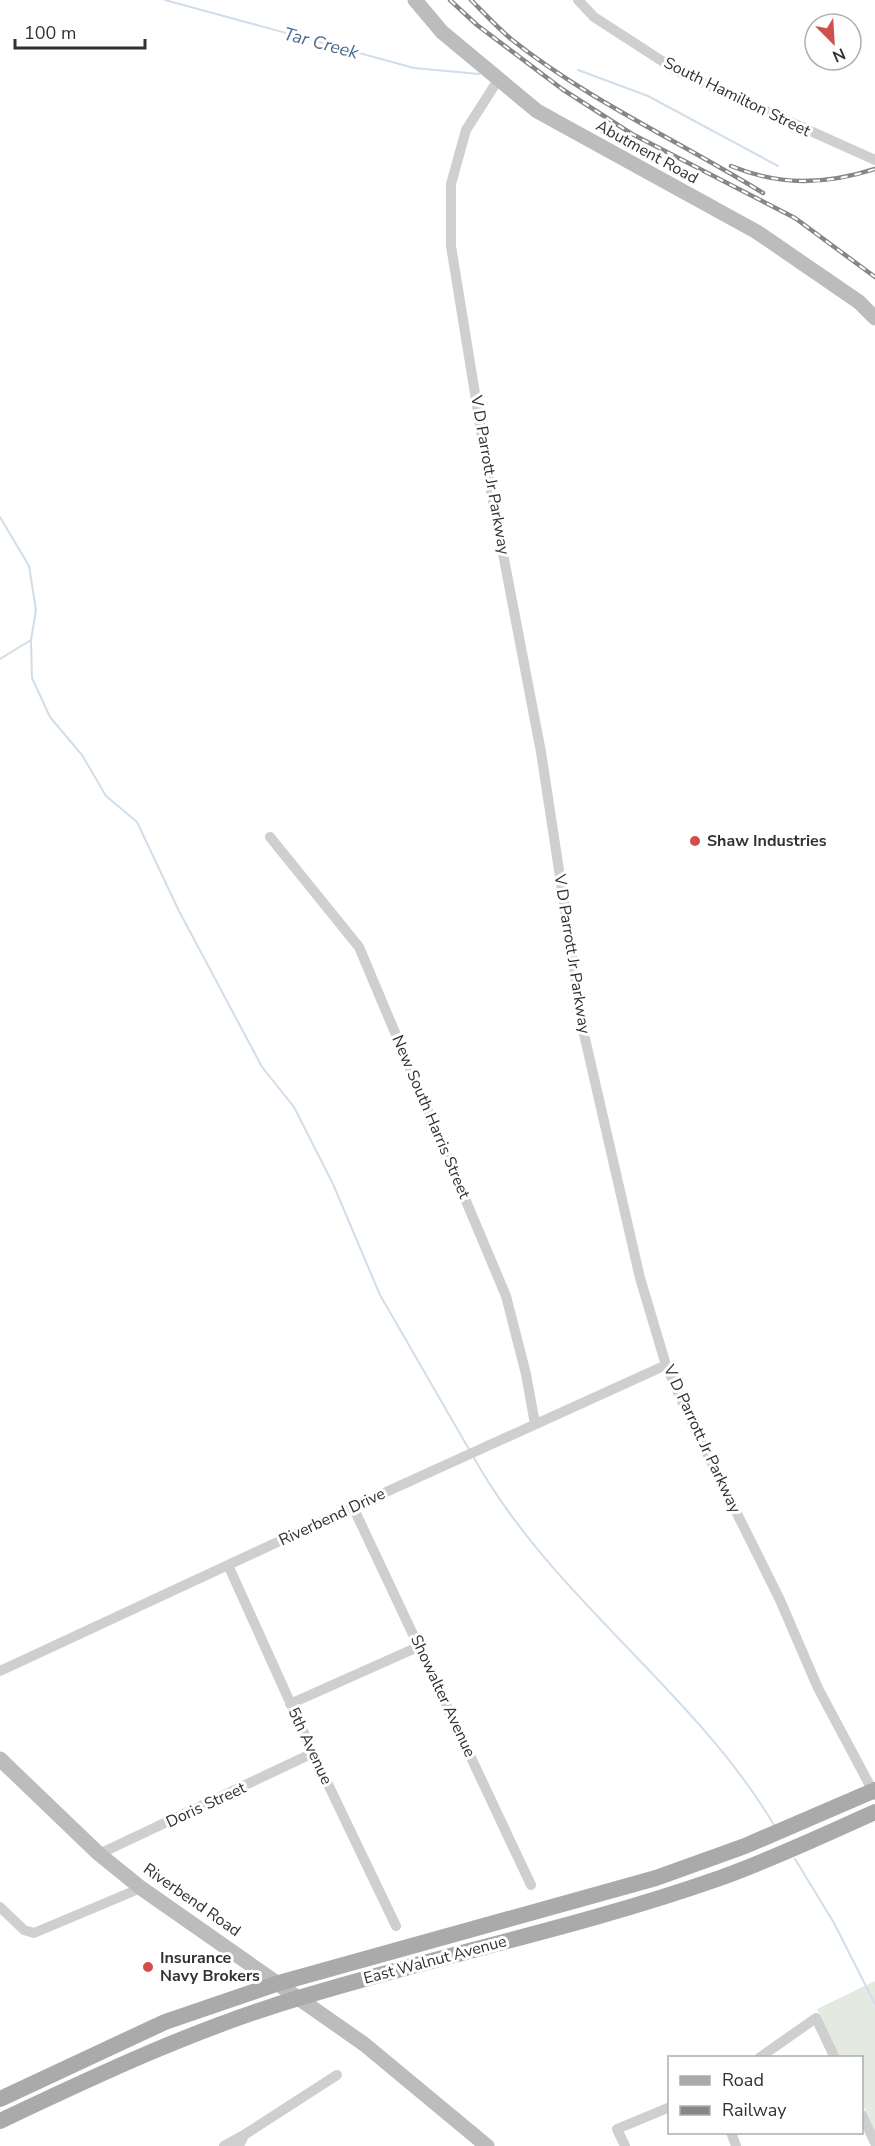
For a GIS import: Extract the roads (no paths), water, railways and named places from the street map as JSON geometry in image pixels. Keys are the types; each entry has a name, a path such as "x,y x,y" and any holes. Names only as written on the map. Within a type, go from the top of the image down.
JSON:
{"main road":[{"name":"East Walnut Avenue","path":"0,2099 165,2022 279,1983 656,1878 745,1846 874,1792"},
{"name":"East Walnut Avenue","path":"0,2121 126,2061 191,2035 301,1997 673,1893 779,1855 875,1812"}],"street":[{"name":"Abutment Road","path":"415,0 442,32 537,111 757,232 859,302 875,318"},
{"name":"South Hamilton Street","path":"578,0 594,17 679,72 875,160"},
{"name":"V D Parrott Jr Parkway","path":"498,80 466,130 452,184 451,246 490,486 541,752 584,1034 640,1278 666,1365 690,1419 780,1600 819,1688 874,1792"},
{"name":"New South Harris Street","path":"270,837 359,947 506,1296 526,1374 535,1424"},
{"name":"Riverbend Drive","path":"0,1671 228,1564 666,1365"},
{"name":"Showalter Avenue","path":"353,1507 531,1885"},
{"name":"5th Avenue","path":"228,1564 290,1704 396,1926"},
{"path":"290,1704 420,1646"},
{"name":"Doris Street","path":"99,1854 313,1753"},
{"name":"Riverbend Road","path":"0,1759 99,1854 141,1888 301,1997 364,2044 487,2146"},
{"path":"0,1907 24,1930 34,1933 141,1888"},
{"path":"762,2056 816,2019 834,2056"},
{"path":"224,2146 337,2075"},
{"path":"625,2146 617,2129 668,2107"},
{"path":"863,2119 875,2145"},
{"path":"239,2146 244,2134"}],"waterway":[{"name":"Tar Creek","path":"165,0 414,68 479,74"},
{"name":"Tar Creek","path":"578,70 648,96 778,166"},
{"path":"0,517 29,566 36,610 31,640 32,678 50,717 82,755 106,796 137,822 179,911 262,1067 294,1107 333,1184 380,1295 470,1451"},
{"path":"0,659 31,640"},
{"path":"473,1456 505,1507 541,1554 704,1730 741,1776 774,1825"},
{"path":"795,1859 834,1923 875,2004"}],"railway":[{"path":"450,0 477,25 562,89 632,134 795,218 875,277"},
{"path":"471,0 511,39 571,82 763,193"},
{"path":"731,166 767,177 803,181 838,178 875,169"}],"place":[{"name":"Shaw Industries","path":"695,841"},
{"name":"Insurance Navy Brokers","path":"148,1967"}]}
